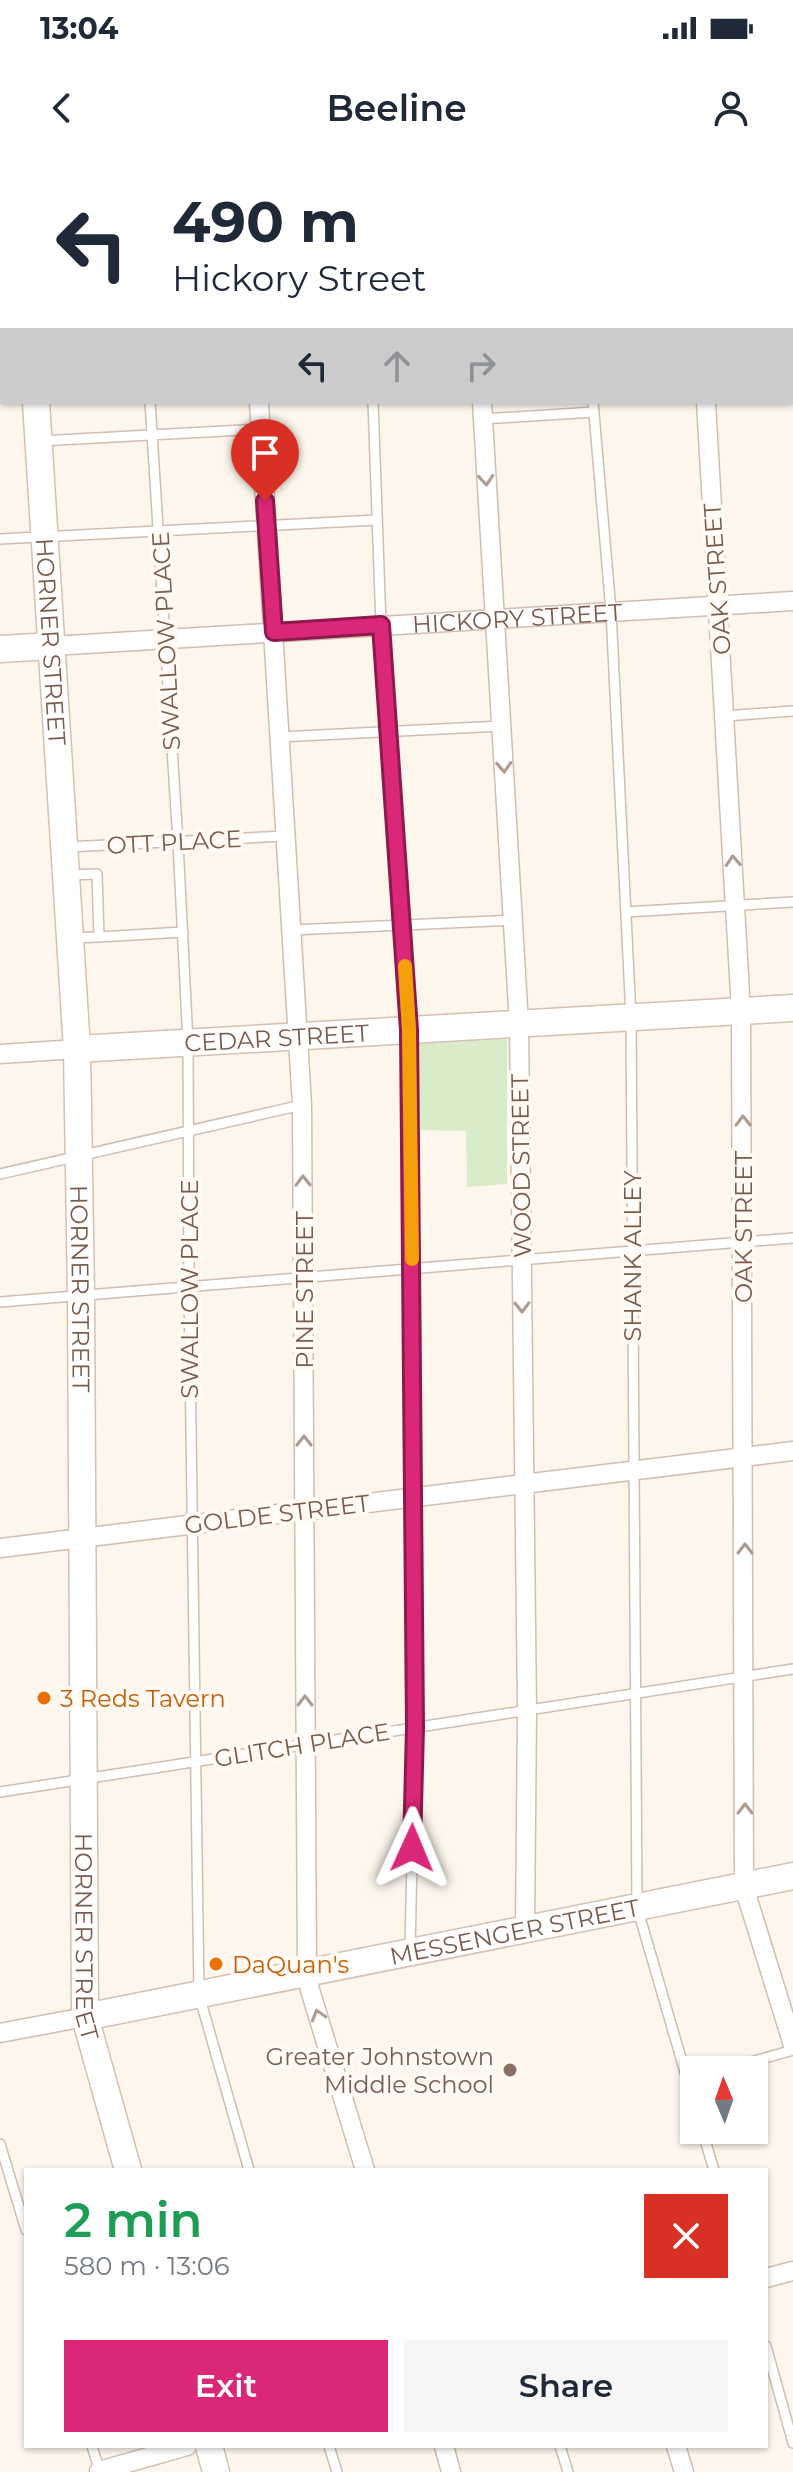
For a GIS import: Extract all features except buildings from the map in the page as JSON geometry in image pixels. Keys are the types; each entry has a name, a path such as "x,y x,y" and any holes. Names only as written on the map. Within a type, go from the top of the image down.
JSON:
{"main road":[{"name":"HORNER STREET","path":"36,404 77,1049 85,2017 127,2168"},
{"name":"HICKORY STREET","path":"0,649 52,646"},
{"name":"CEDAR STREET","path":"77,1049 793,1008"},
{"name":"MESSENGER STREET","path":"85,2017 793,1876"},
{"path":"210,2448 216,2472"}],"street":[{"name":"PINE STREET","path":"259,404 302,1105 307,1972 364,2168"},
{"name":"OAK STREET","path":"706,404 741,1011 744,1887 793,2047"},
{"name":"WOOD STREET","path":"482,410 519,1024 527,1710 525,1931"},
{"name":"HICKORY STREET","path":"52,646 793,601"},
{"name":"CEDAR STREET","path":"0,1054 77,1049"},
{"name":"GOLDE STREET","path":"0,1548 793,1451"},
{"name":"MESSENGER STREET","path":"0,2033 85,2017"},
{"path":"768,2277 793,2271"},
{"path":"99,2471 180,2448"},
{"path":"445,2448 451,2472"},
{"path":"677,2448 684,2472"}],"lane":[{"name":"SWALLOW PLACE","path":"150,404 188,1043 199,1995 248,2168"},
{"path":"373,404 381,625 409,1030 415,1727 410,1951"},
{"path":"482,410 594,407"},
{"name":"SHANK ALLEY","path":"594,407 611,611 631,1017 637,1907 684,2056"},
{"path":"38,441 260,429"},
{"path":"0,539 377,520"},
{"path":"725,716 793,711"},
{"path":"279,737 501,726"},
{"name":"OTT PLACE","path":"64,848 285,836"},
{"path":"66,875 97,874 99,937"},
{"path":"626,912 793,902"},
{"path":"292,930 513,920"},
{"path":"69,938 183,932"},
{"path":"0,1174 302,1105"},
{"path":"0,1302 793,1238"},
{"name":"GLITCH PLACE","path":"0,1792 793,1669"},
{"path":"766,2056 793,2047"},
{"path":"0,2144 24,2223"},
{"path":"706,2144 713,2168"},
{"path":"768,2353 793,2443"},
{"path":"93,2448 99,2471"},
{"path":"330,2448 337,2472"},
{"path":"561,2448 568,2472"}],"green space":[{"path":"507,1039 507,1184 467,1187 466,1131 418,1130 417,1044"}],"slow traffic":[{"path":"405,966 409,1030 412,1259"}],"place":[{"name":"3 Reds Tavern","path":"44,1698"},
{"name":"DaQuan's","path":"216,1964"},
{"name":"Greater Johnstown Middle School","path":"510,2070"}],"route":[{"path":"265,501 274,632 381,625 409,1030 415,1727 412,1848"}]}
